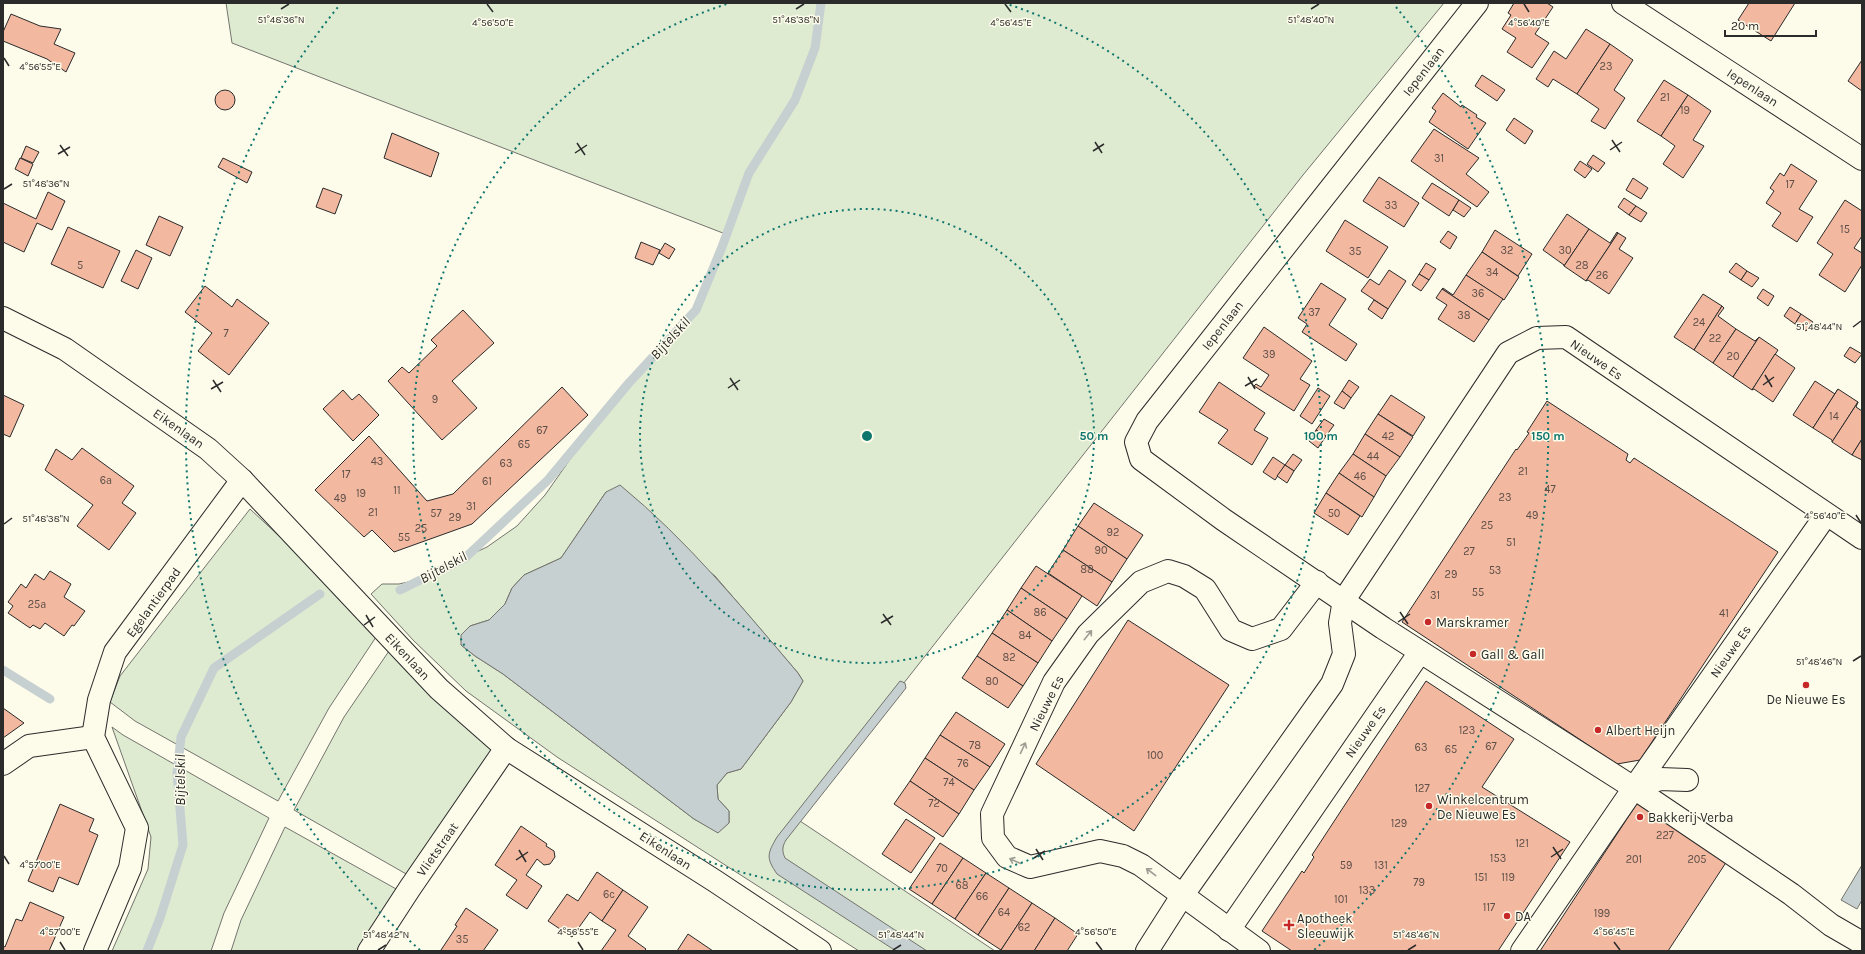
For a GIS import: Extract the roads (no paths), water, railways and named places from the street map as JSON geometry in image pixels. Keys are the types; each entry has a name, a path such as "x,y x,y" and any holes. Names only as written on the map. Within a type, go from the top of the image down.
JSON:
{"street":[{"name":"Iepenlaan","path":"1344,600 1224,520 1141,459 1136,442 1147,421 1477,3"},
{"name":"Iepenlaan","path":"1623,3 1862,159"},
{"name":"Eikenlaan","path":"3,318 65,349 208,449 242,480 439,689 506,748 714,881 820,951"},
{"name":"Nieuwe Es","path":"1147,951 1182,896 1332,684 1344,654 1340,623 1344,600 1508,353 1537,338 1566,337 1862,538"},
{"name":"Egelantierpad","path":"93,737 99,700 115,652 242,480"},
{"name":"Nieuwe Es","path":"1522,951 1826,514"},
{"name":"Nieuwe Es","path":"1260,951 1182,896 1141,864 1123,856 1100,851 1030,867 1008,857 993,838 992,814 1054,682 1088,634 1140,582 1168,571 1184,576 1205,590 1231,630 1252,639 1281,629 1317,582"},
{"path":"1344,600 1420,652 1634,788 1791,894 1832,925 1862,943"},
{"name":"Nieuwe Es","path":"1229,930 1420,652"},
{"path":"3,764 29,746 93,737 137,828 130,868 95,951"},
{"name":"Vlietstraat","path":"369,951 410,888 506,748"},
{"path":"1634,788 1660,779 1687,780"}],"waterway":[{"name":"Bijtelskil","path":"400,590 465,558 548,480 628,384 696,310 722,247 749,173 795,100 815,48 821,3"},
{"name":"Bijtelskil","path":"147,951 160,918 183,845 177,773 181,737 214,668 320,594"},
{"path":"3,670 50,699"}],"place":[{"name":"Marskramer","path":"1428,622"},
{"name":"Gall & Gall","path":"1473,654"},
{"name":"De Nieuwe Es","path":"1806,685"},
{"name":"Albert Heijn","path":"1598,730"},
{"name":"Winkelcentrum De Nieuwe Es","path":"1429,806"},
{"name":"Bakkerij Verba","path":"1640,817"},
{"name":"DA","path":"1507,916"},
{"name":"Apotheek Sleeuwijk","path":"1289,925"}]}
